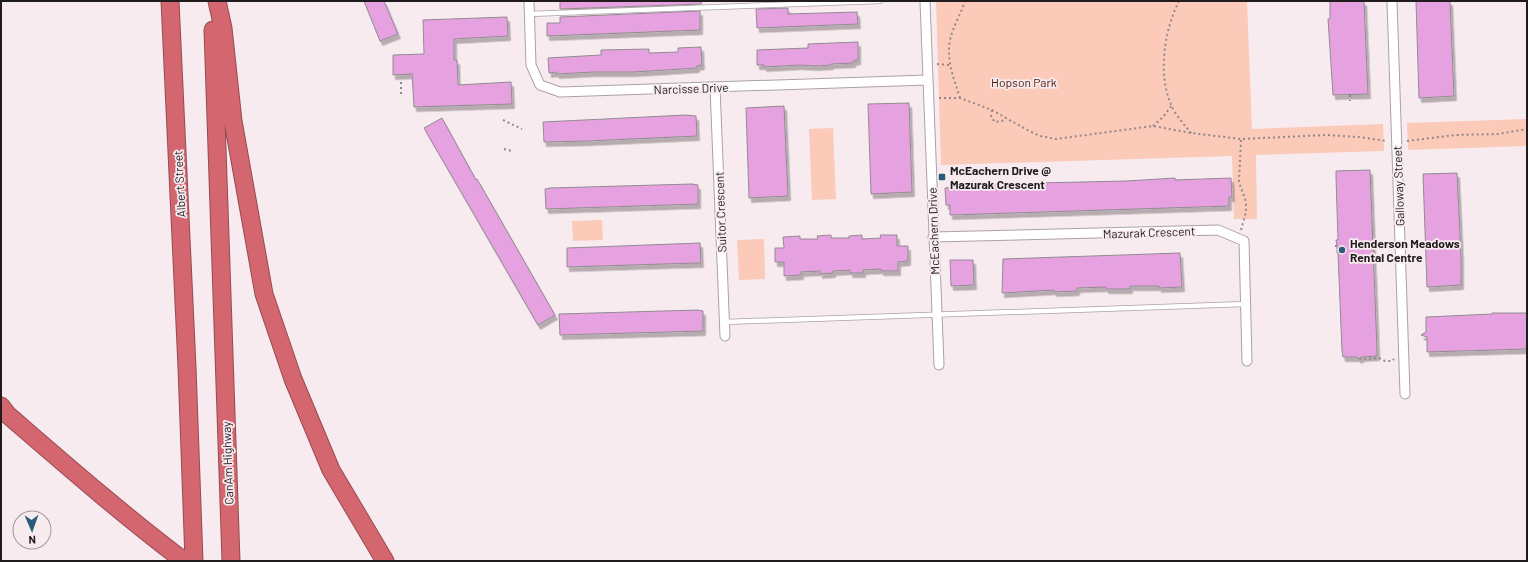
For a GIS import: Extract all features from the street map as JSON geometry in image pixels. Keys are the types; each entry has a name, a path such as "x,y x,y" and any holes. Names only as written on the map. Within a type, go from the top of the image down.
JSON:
{"highway":[{"name":"Albert Street","path":"170,1 188,367 194,561"},
{"name":"CanAm Highway","path":"212,1 231,561"},
{"path":"217,1 223,28 233,121 264,294 293,379 331,470 385,561"},
{"path":"1,406 8,415 150,535 184,561"}],"street":[{"name":"Narcisse Drive","path":"529,1 531,65 540,85 560,92 928,80"},
{"name":"McEachern Drive","path":"926,1 933,237 939,365"},
{"name":"Galloway Street","path":"1392,1 1405,394"},
{"name":"Suitor Crescent","path":"715,87 725,336"},
{"name":"Mazurak Crescent","path":"933,237 1218,230 1238,239"},
{"path":"1238,239 1244,241 1248,361"}],"lane":[{"path":"530,14 880,1"},
{"path":"724,322 1246,304"}],"path":[{"path":"960,98 950,65 949,51 950,40 965,1"},
{"path":"1179,1 1169,26 1164,59 1166,86 1176,114 1192,133"},
{"path":"936,64 950,65"},
{"path":"401,81 401,94"},
{"path":"1350,95 1350,100"},
{"path":"938,98 960,98 992,110 1040,136 1056,139 1153,126 1192,133 1241,139 1326,135 1359,137 1382,142 1408,141 1455,135 1498,134 1527,129"},
{"path":"1153,126 1163,117 1172,105"},
{"path":"992,110 991,117 995,122 1002,121 1006,117"},
{"path":"503,120 522,128"},
{"path":"1238,239 1244,221 1246,207 1246,202 1239,182 1241,139"},
{"path":"504,149 512,151"},
{"path":"1360,358 1379,358 1385,362 1392,361 1395,358"}],"green space":[{"name":"Hopson Park","path":"936,1 1247,1 1252,129 1383,124 1384,151 1256,155 1257,219 1234,219 1232,156 941,165"},
{"path":"1527,119 1527,146 1408,150 1407,123"},
{"path":"833,128 836,199 812,200 809,129"},
{"path":"602,220 603,240 573,241 572,221"},
{"path":"764,239 765,279 739,280 737,240"}],"building":[{"path":"364,1 384,1 398,34 380,41"},
{"path":"560,1 702,1 701,4 560,9"},
{"path":"1330,1 1364,1 1368,94 1333,95 1328,19 1330,19"},
{"path":"1416,1 1450,1 1454,96 1419,98"},
{"path":"788,8 788,14 857,12 858,24 757,28 756,9"},
{"path":"700,11 700,30 547,36 547,23 560,23 560,17"},
{"path":"507,17 508,36 454,39 454,60 457,60 458,85 511,82 512,104 414,107 412,74 393,75 393,55 424,54 423,20"},
{"path":"858,42 858,60 853,61 853,63 816,66 800,65 764,67 764,65 757,65 757,50 808,48 808,44"},
{"path":"701,47 702,65 697,66 697,68 634,72 549,73 548,58 601,55 601,50 649,49 649,53 678,52 678,48"},
{"path":"909,103 912,192 871,194 868,104"},
{"path":"784,106 788,196 749,198 746,108"},
{"path":"686,115 696,116 697,136 544,142 543,122"},
{"path":"442,118 476,180 477,179 555,315 538,325 424,128"},
{"path":"1370,170 1377,356 1362,357 1359,359 1357,357 1343,357 1342,351 1338,253 1336,240 1338,240 1336,171"},
{"path":"1457,173 1461,285 1427,287 1423,174"},
{"path":"1175,178 1175,180 1231,178 1232,197 1229,197 1229,206 950,215 950,205 946,205 945,188 993,186 993,184 1126,181"},
{"path":"698,185 698,204 546,209 545,189 550,188"},
{"path":"831,235 831,238 849,238 849,236 862,235 862,239 881,238 880,235 897,235 897,246 908,246 908,261 898,262 898,271 881,271 881,269 863,270 863,273 850,273 850,270 833,271 833,273 820,274 820,271 801,272 801,275 784,276 784,262 775,262 775,248 784,248 783,237 800,236 800,239 818,239 817,236"},
{"path":"700,243 701,263 567,267 567,248"},
{"path":"1180,253 1182,287 1159,288 1159,286 1130,286 1130,289 1106,289 1106,287 1077,288 1077,291 1054,292 1054,290 1002,293 1003,259"},
{"path":"950,260 973,260 974,285 951,286"},
{"path":"703,311 703,331 560,335 559,314"},
{"path":"1492,313 1527,313 1527,349 1427,352 1427,337 1421,335 1426,332 1426,317"}],"place":[{"name":"McEachern Drive @ Mazurak Crescent","path":"942,177"},
{"name":"Henderson Meadows Rental Centre","path":"1342,250"}]}
